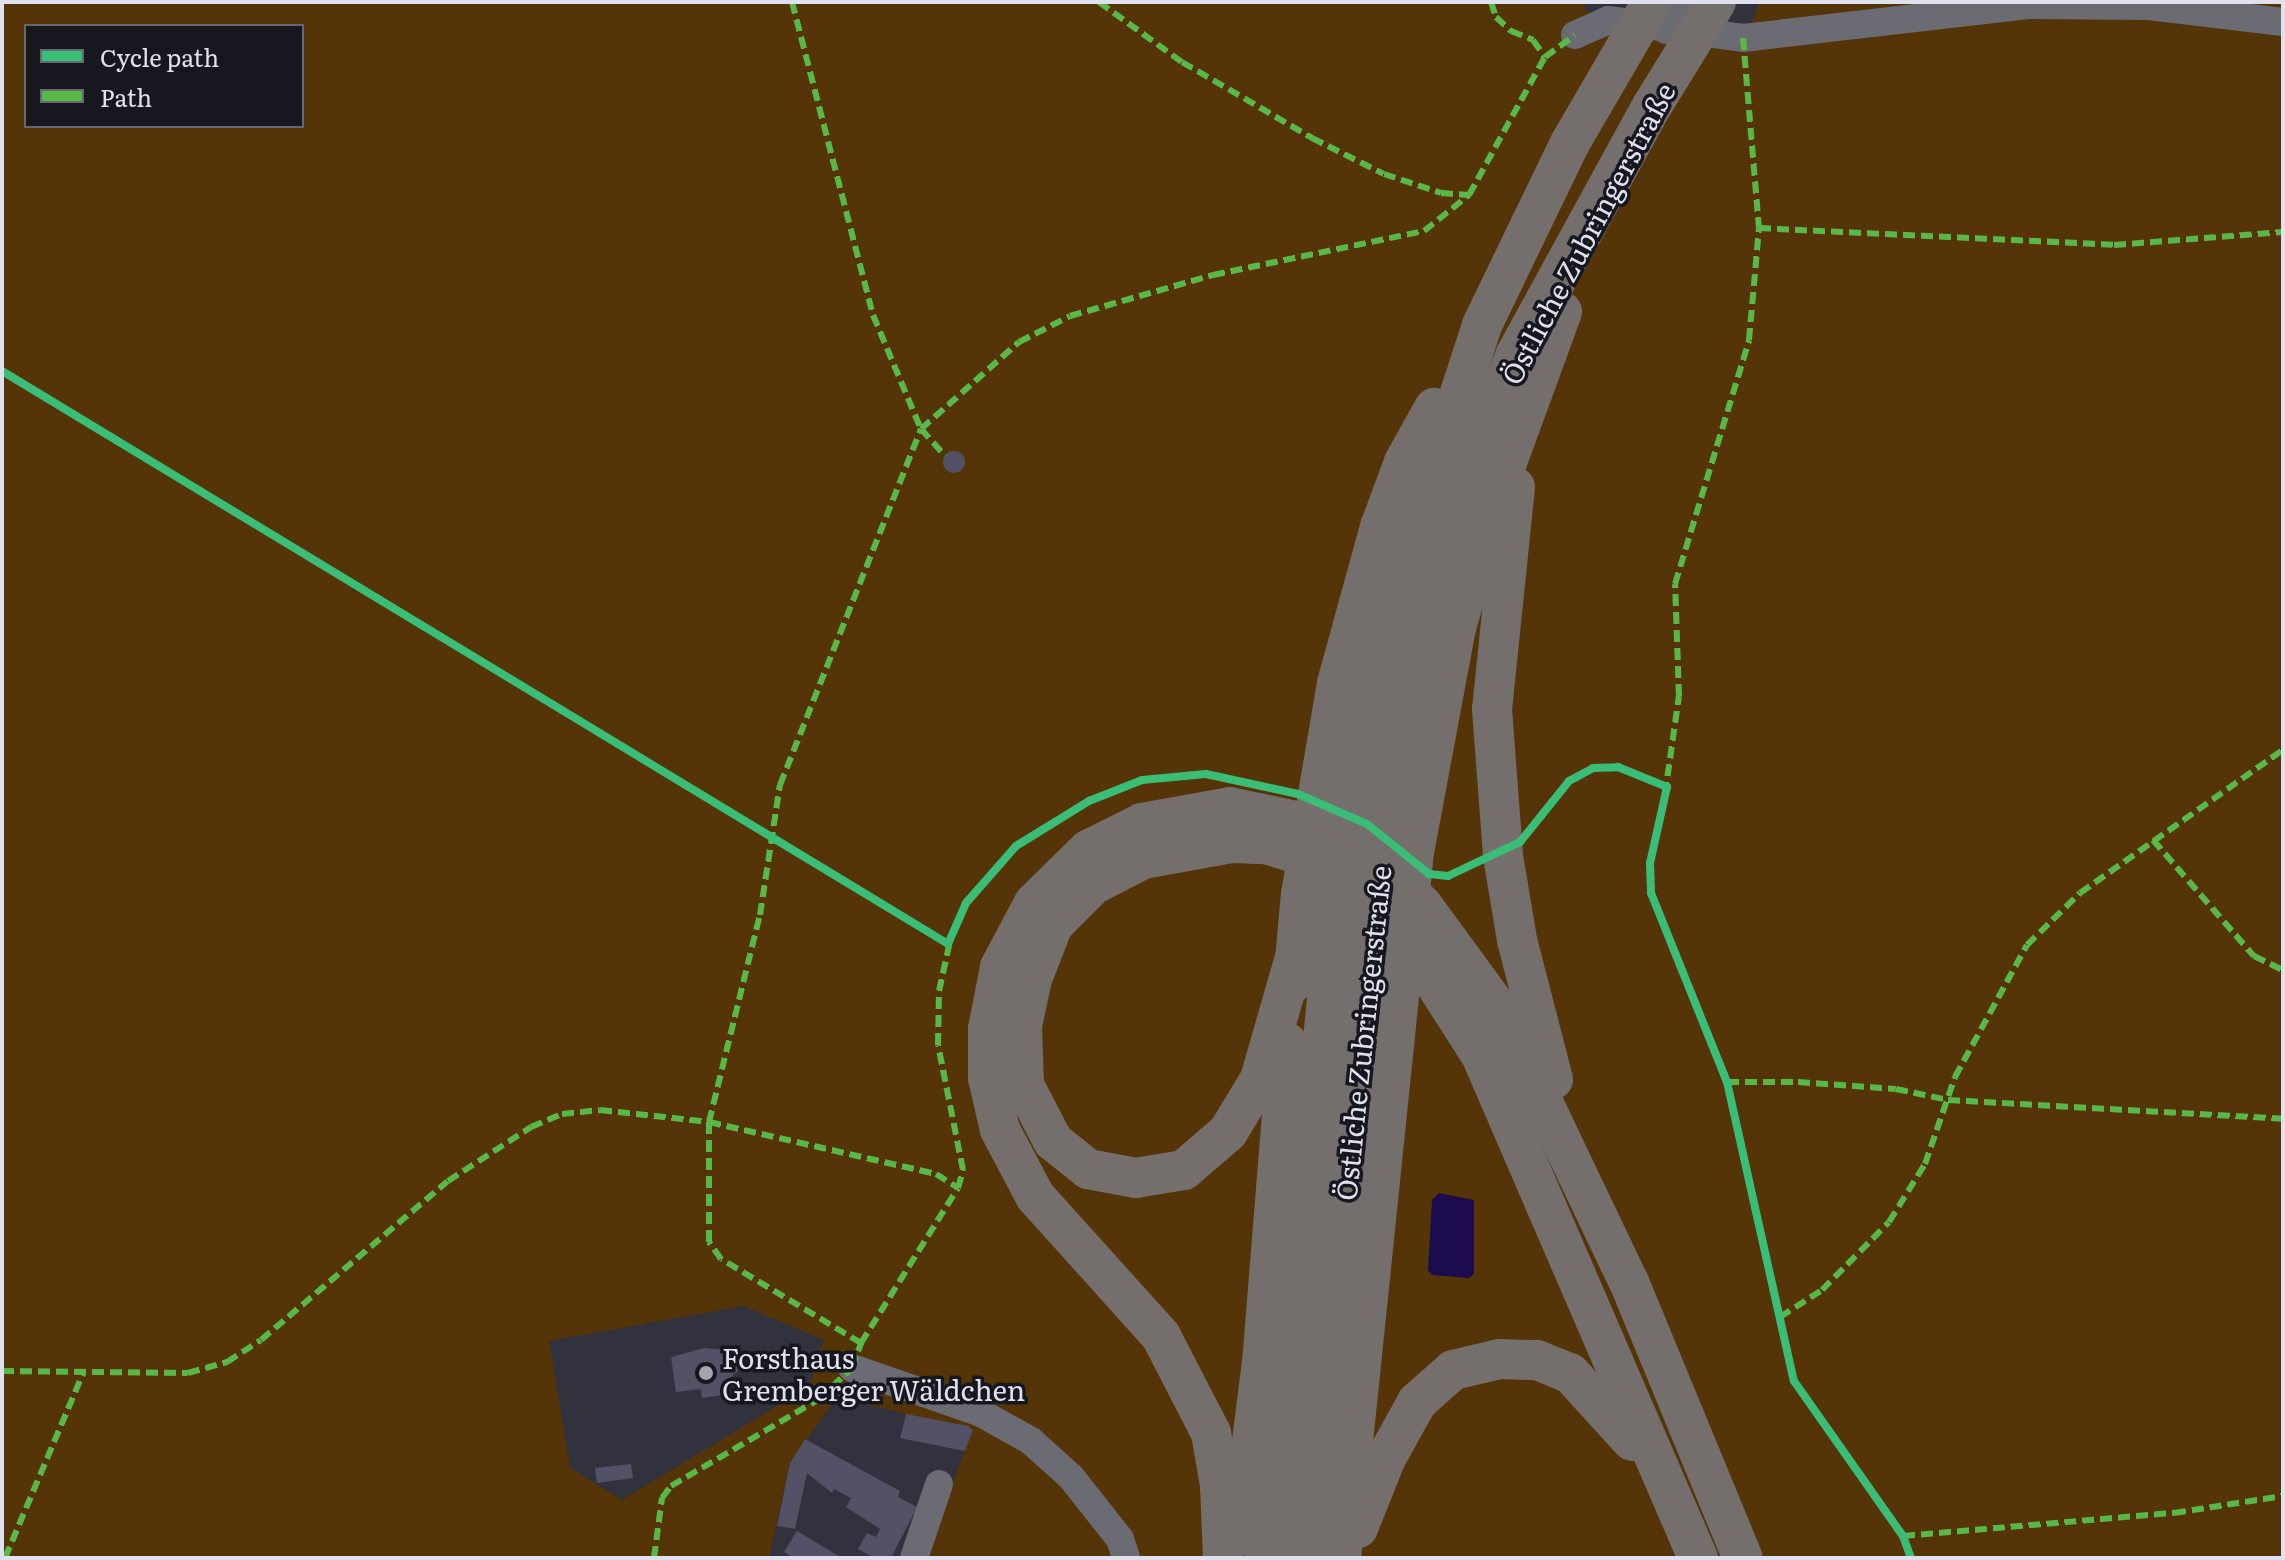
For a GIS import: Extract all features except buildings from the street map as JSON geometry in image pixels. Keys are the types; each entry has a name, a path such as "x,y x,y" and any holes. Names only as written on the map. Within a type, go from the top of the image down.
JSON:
{"highway":[{"name":"Östliche Zubringerstraße","path":"1304,1558 1328,1376 1367,945 1399,840 1424,621 1459,497 1516,354 1652,106 1716,2"},
{"name":"Östliche Zubringerstraße","path":"1265,1558 1291,1366 1335,914 1333,800 1337,683 1380,527 1404,462 1482,325 1531,219 1607,80 1659,16"},
{"path":"1344,1558 1397,984 1399,840 1491,506 1604,195"},
{"path":"1521,426 1492,709 1502,850 1517,940 1571,1153"},
{"path":"1237,1558 1262,1363 1301,894 1333,800"},
{"path":"1223,1558 1220,1485 1211,1433 1161,1336 1035,1196 1000,1130 988,1078 988,1029 1000,967 1034,903 1088,850 1142,823 1230,807 1325,827 1364,847 1449,937 1499,1010 1571,1153 1743,1558"},
{"path":"1295,957 1260,1079 1228,1132 1184,1170 1136,1178 1088,1169 1053,1141 1024,1085 1022,1026 1032,979 1053,925 1093,885 1143,859 1232,843 1266,844 1316,860 1409,943 1481,1055 1698,1558"},
{"path":"1344,1558 1386,1458 1417,1402 1453,1370 1500,1359 1537,1360 1570,1373 1608,1410 1668,1492"},
{"path":"1721,1503 1758,1558"}],"lane":[{"path":"1659,16 1684,2"},
{"path":"1575,35 1602,11 1659,16 1743,38 2030,5 2149,6 2283,22"},
{"path":"852,1368 981,1413 1031,1441 1071,1477 1120,1539 1126,1558"},
{"path":"914,1558 939,1484"}],"shaded area":[{"path":"2,2 1588,2 1583,10 1740,51 1760,2 2283,2 2283,1558 924,1558 973,1430 857,1402 838,1405 835,1400 790,1463 769,1558 2,1558","holes":["744,1306 824,1340 810,1386 622,1500 570,1468 549,1341"]},
{"path":"1439,1193 1474,1200 1474,1274 1469,1278 1432,1275 1428,1270 1432,1200"}],"marked path":[{"path":"792,2 873,315 921,429 945,456"},
{"path":"1099,2 1182,62 1312,138 1384,174 1441,193 1469,195"},
{"path":"1491,2 1496,17 1511,31 1533,40 1545,57"},
{"path":"861,1343 721,1259 709,1242 709,1122 760,915 780,785 921,429 1019,342 1070,316 1213,275 1424,231 1469,195 1545,57 1575,35"},
{"path":"1743,38 1759,228"},
{"path":"1665,794 1679,696 1675,584 1749,340 1759,228 2114,245 2283,232"},
{"path":"1780,1317 1822,1290 1889,1222 1925,1164 1955,1077 2027,945 2080,893 2283,750"},
{"path":"2153,840 2254,956 2283,970"},
{"path":"654,1558 662,1498 671,1486 819,1399 852,1368 861,1343 958,1188 963,1170 938,1045 939,991 951,937"},
{"path":"1727,1082 1798,1082 1896,1089 1948,1100 2283,1119"},
{"path":"2,1371 188,1373 227,1362 261,1340 448,1181 531,1127 562,1114 600,1110 709,1122 936,1174 958,1188"},
{"path":"5,1558 83,1373"},
{"path":"1903,1536 2174,1513 2283,1496"}],"cycle path":[{"path":"2,371 948,944 966,903 1016,846 1089,801 1142,780 1206,774 1298,794 1367,824 1429,874 1448,876 1520,842 1569,781 1593,768 1618,767 1667,787 1650,863 1651,893 1727,1082 1794,1381 1903,1536 1911,1558"}],"place":[{"name":"Forsthaus Gremberger Wäldchen","path":"706,1373"}]}
